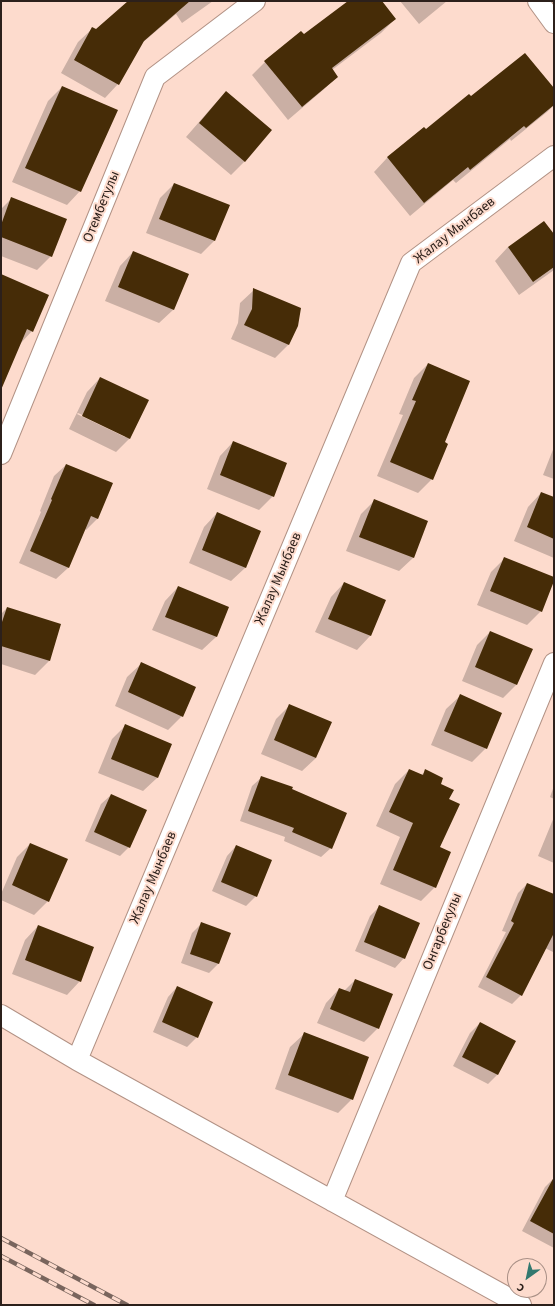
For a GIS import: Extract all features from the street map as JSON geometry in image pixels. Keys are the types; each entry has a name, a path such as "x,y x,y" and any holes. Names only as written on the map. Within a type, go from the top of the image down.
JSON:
{"street":[{"name":"Отембетулы","path":"1,454 155,77 255,1"},
{"path":"538,1 554,23"},
{"name":"Жалау Мынбаев","path":"78,1060 411,263 554,156"},
{"name":"Онгарбекулы","path":"332,1201 554,663"},
{"path":"1,1015 78,1060 521,1305"}],"building":[{"path":"128,1 190,1 144,41 119,85 74,60 92,27 96,29"},
{"path":"348,1 382,1 396,19 332,68 338,77 302,107 264,61 301,31 304,34"},
{"path":"525,53 554,88 554,105 526,128 524,126 470,170 468,167 424,203 387,157 424,127 426,129 469,94 471,96"},
{"path":"62,86 118,110 81,192 25,168"},
{"path":"226,91 272,130 245,162 199,123"},
{"path":"174,183 230,205 215,241 159,219"},
{"path":"11,197 67,219 52,257 1,237 1,225"},
{"path":"544,221 554,234 554,267 533,282 508,247"},
{"path":"133,251 189,274 174,310 118,287"},
{"path":"1,274 49,295 33,332 27,329 1,390"},
{"path":"253,288 301,308 298,326 289,345 244,325 252,309"},
{"path":"428,363 470,381 445,442 448,444 433,480 390,462 416,401 412,400"},
{"path":"100,377 149,400 130,439 82,416"},
{"path":"233,441 287,463 274,497 220,475"},
{"path":"66,464 113,483 98,519 91,516 69,568 30,551"},
{"path":"541,492 554,497 554,539 527,527"},
{"path":"374,499 428,521 414,558 359,537"},
{"path":"217,512 261,531 246,568 202,550"},
{"path":"504,557 554,577 554,581 542,612 490,591"},
{"path":"344,582 386,600 371,636 328,619"},
{"path":"178,586 229,607 217,637 165,617"},
{"path":"7,607 61,624 50,661 1,646 1,625"},
{"path":"490,631 533,649 517,685 475,667"},
{"path":"141,662 196,687 183,717 128,692"},
{"path":"460,694 502,713 487,749 444,731"},
{"path":"289,704 332,722 316,758 274,740"},
{"path":"125,724 172,744 158,778 111,759"},
{"path":"409,769 423,775 425,769 443,778 441,784 454,790 449,799 460,804 440,847 451,852 436,888 393,870 413,823 389,812"},
{"path":"261,776 293,787 292,789 347,813 332,849 292,832 294,828 248,811"},
{"path":"111,794 147,810 130,848 94,832"},
{"path":"30,843 68,859 49,902 12,885"},
{"path":"236,845 272,860 257,897 221,882"},
{"path":"527,883 554,894 554,933 522,996 486,977 514,923 511,921"},
{"path":"379,905 420,923 405,959 364,942"},
{"path":"201,922 231,933 219,964 190,954"},
{"path":"38,925 94,947 81,982 25,960"},
{"path":"355,979 393,994 379,1029 330,1009 339,988 350,992"},
{"path":"177,986 213,1002 198,1038 162,1022"},
{"path":"480,1022 516,1041 498,1075 462,1057"},
{"path":"304,1032 369,1057 353,1100 288,1075"},
{"path":"554,1177 554,1234 530,1221"}],"railway":[{"path":"1,1238 127,1305"},
{"path":"1,1256 94,1305"}]}
